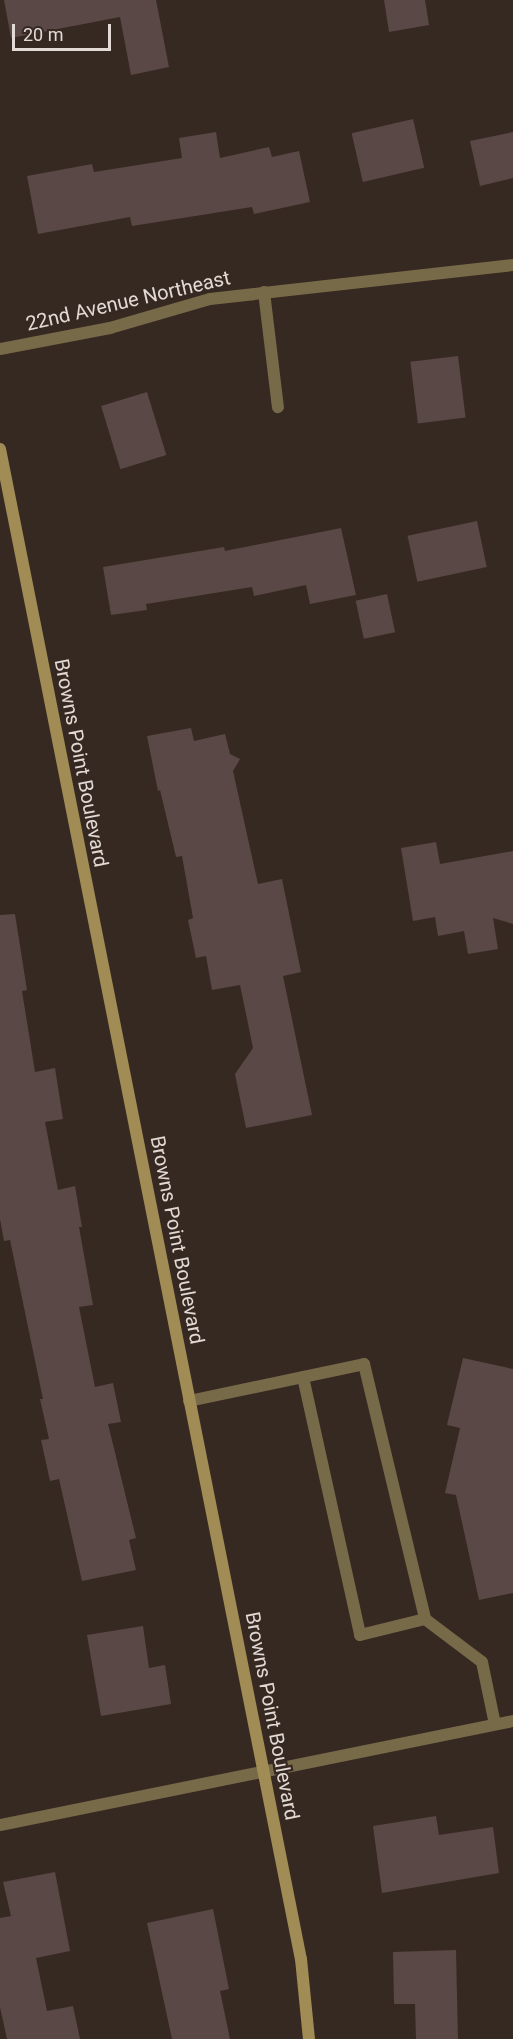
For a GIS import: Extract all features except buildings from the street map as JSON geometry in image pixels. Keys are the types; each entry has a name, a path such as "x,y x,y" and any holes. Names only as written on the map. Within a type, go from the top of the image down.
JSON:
{"street":[{"name":"22nd Avenue Northeast","path":"0,349 110,328 210,298 513,265"},
{"path":"264,292 278,407"},
{"name":"Browns Point Boulevard","path":"0,449 301,1959 309,2039"},
{"path":"189,1401 364,1364 425,1619 482,1662 495,1724"},
{"path":"303,1377 360,1635 425,1619"},
{"path":"0,1825 264,1774 513,1720"}]}
